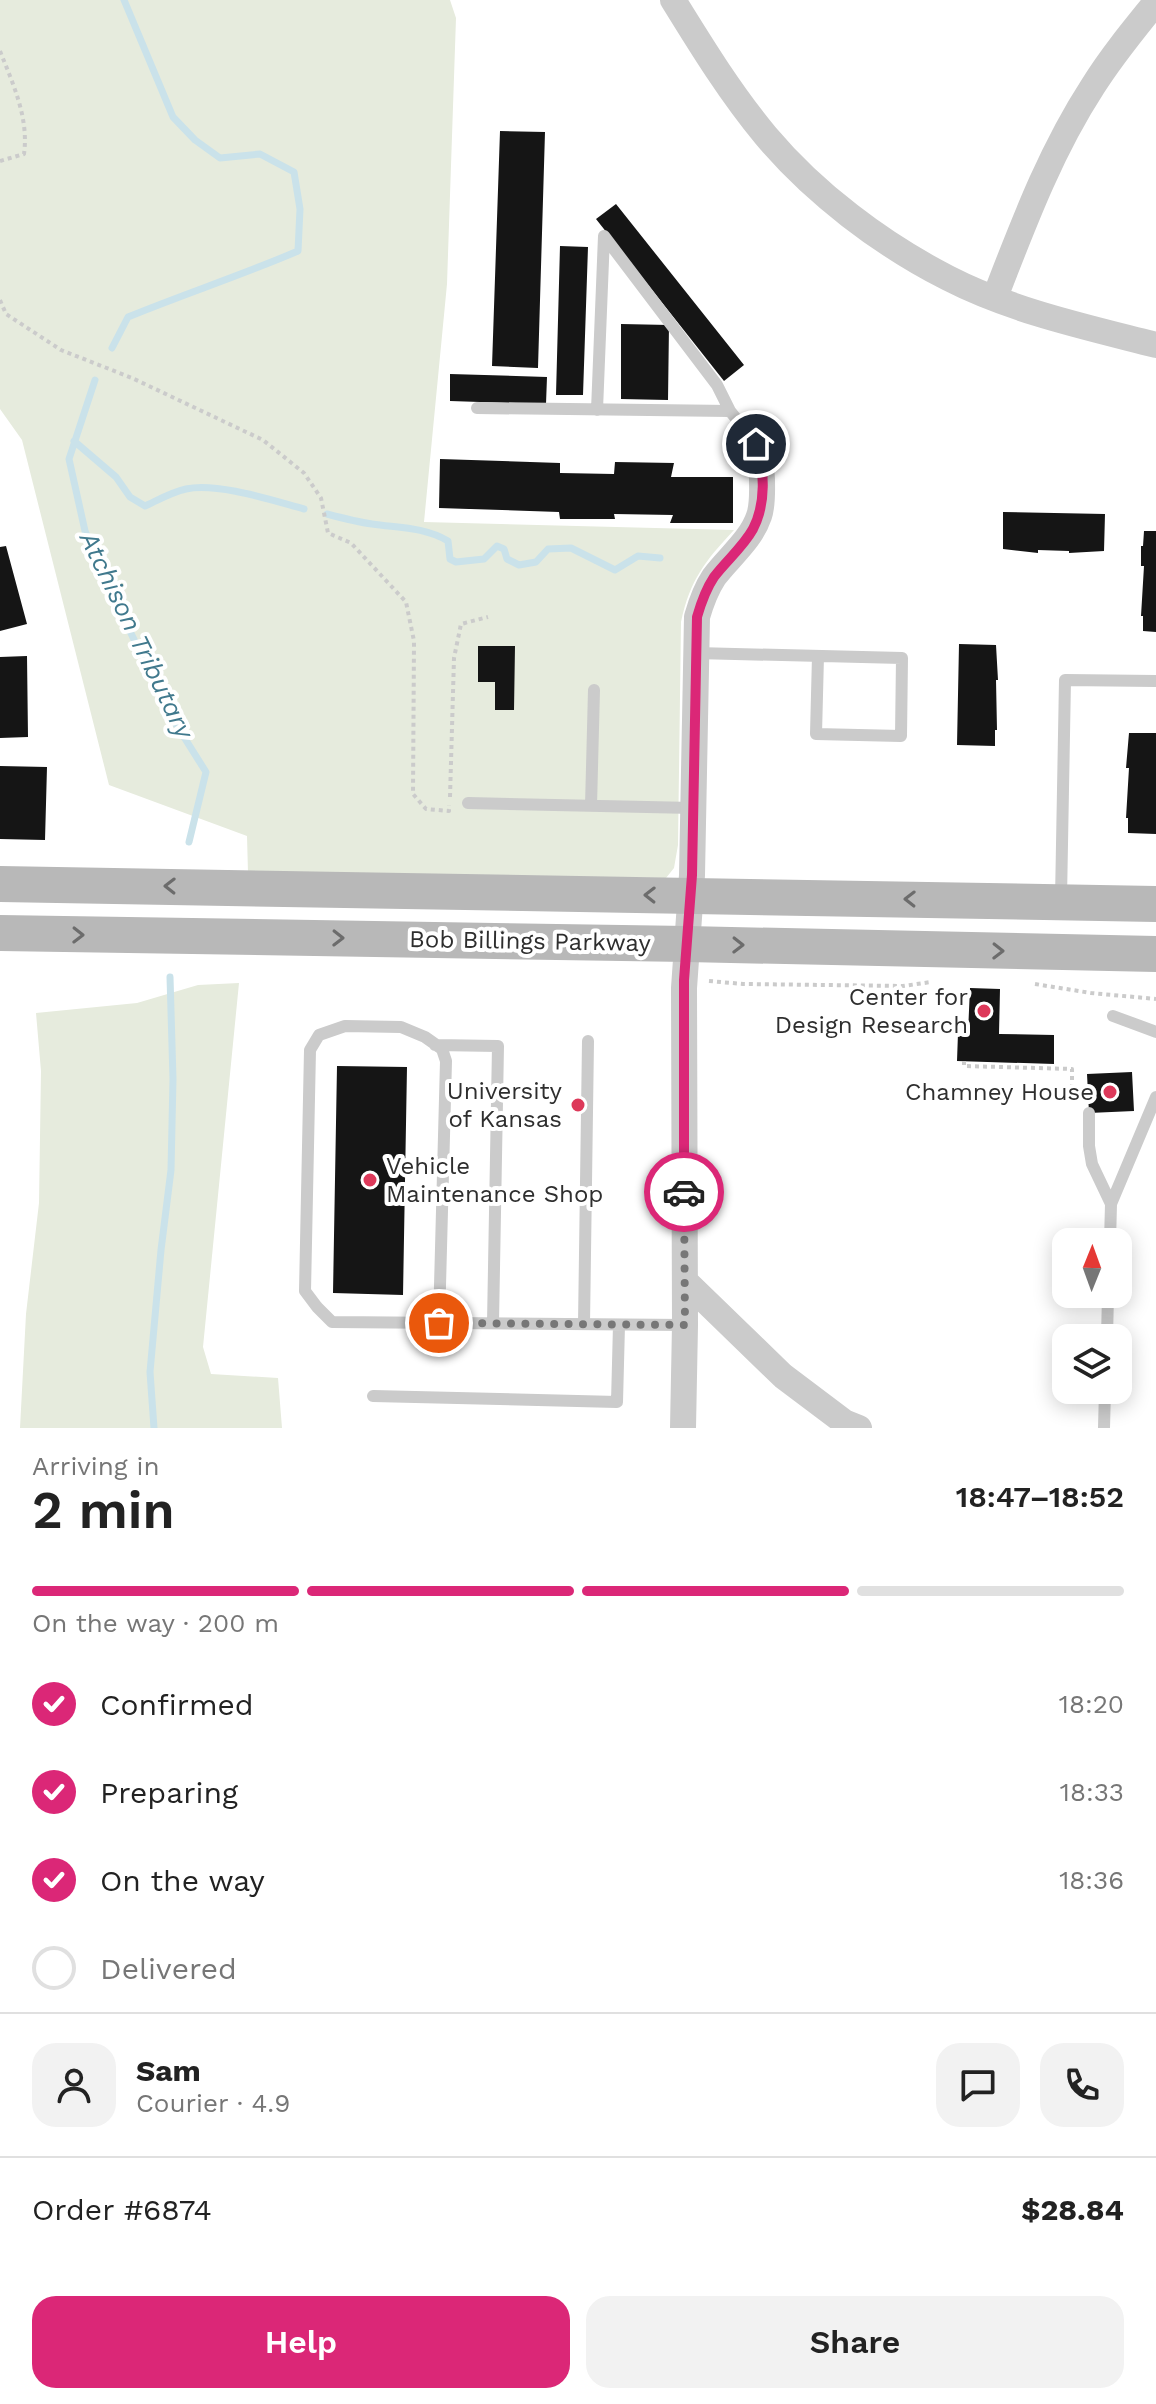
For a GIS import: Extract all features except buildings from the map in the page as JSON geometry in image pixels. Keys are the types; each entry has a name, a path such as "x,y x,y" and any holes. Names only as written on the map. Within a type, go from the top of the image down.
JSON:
{"main road":[{"name":"Bob Billings Parkway","path":"0,884 1156,904"},
{"name":"Bob Billings Parkway","path":"0,933 1156,954"}],"street":[{"path":"673,0 731,91 767,138 844,211 888,243 949,279 995,297 1041,314 1156,345"},
{"path":"995,297 1036,192 1060,143 1093,85 1156,2"},
{"path":"683,1428 684,980 690,895 697,617 713,579 752,532 760,515 761,459 756,444 747,432"},
{"path":"685,1281 783,1376 844,1422 859,1428"}],"lane":[{"path":"597,410 604,236 717,385 730,411 747,432"},
{"path":"477,408 730,411"},
{"path":"696,653 902,658 901,736 816,734 818,656"},
{"path":"1061,902 1065,680 1156,681"},
{"path":"591,806 594,690"},
{"path":"468,803 693,808"},
{"path":"1113,1016 1156,1032"},
{"path":"439,1323 446,1061 442,1049 425,1037 401,1027 345,1026 319,1035 310,1050 305,1291 332,1322 619,1325 685,1325"},
{"path":"584,1324 588,1041"},
{"path":"435,1045 498,1046 493,1323"},
{"path":"1110,1228 1111,1204 1156,1097"},
{"path":"1089,1113 1092,1164 1111,1204"},
{"path":"373,1396 617,1402 619,1325"},
{"path":"1104,1428 1105,1404"}],"path":[{"path":"0,51 17,95 26,136 24,154 0,161"},
{"path":"0,300 6,314 61,350 146,384 263,440 304,473 321,498 328,533 351,543 406,602 414,641 413,794 426,809 449,811 454,658 461,624 488,617"},
{"path":"964,1061 964,1066 1072,1069 1072,1101"}],"shaded area":[{"path":"0,0 450,0 456,18 447,284 424,522 734,530 700,572 689,594 681,622 678,845 674,868 666,878 248,873 247,836 109,785 22,440 0,409"},
{"path":"239,983 203,1347 211,1374 278,1378 282,1428 20,1428 26,1314 39,1203 41,1071 36,1013 137,1003 198,985"}],"waterway":[{"name":"Atchison Tributary","path":"112,348 128,317 298,251 300,209 294,172 260,154 220,158 195,140 173,117 124,0"},
{"name":"Atchison Tributary","path":"95,380 69,459 85,531 172,718 206,772 189,842"},
{"path":"74,441 116,477 130,497 145,506 186,489 213,488 304,509"},
{"path":"327,514 430,533 448,541 450,559 456,562 484,559 497,546 504,549 507,559 519,565 536,562 548,549 571,548 615,570 638,556 660,558"},
{"name":"Atchison Tributary","path":"154,1428 150,1372 171,1170 173,1079 170,977"}],"way so far":[{"path":"439,1323 685,1325 684,1192"}],"place":[{"name":"Center for Design Research","path":"984,1011"},
{"name":"Chamney House","path":"1110,1092"},
{"name":"University of Kansas","path":"578,1105"},
{"name":"Vehicle Maintenance Shop","path":"370,1180"}],"route":[{"path":"684,1192 684,980 692,875 697,617 713,579 752,532 760,515 761,459 756,444"}]}
